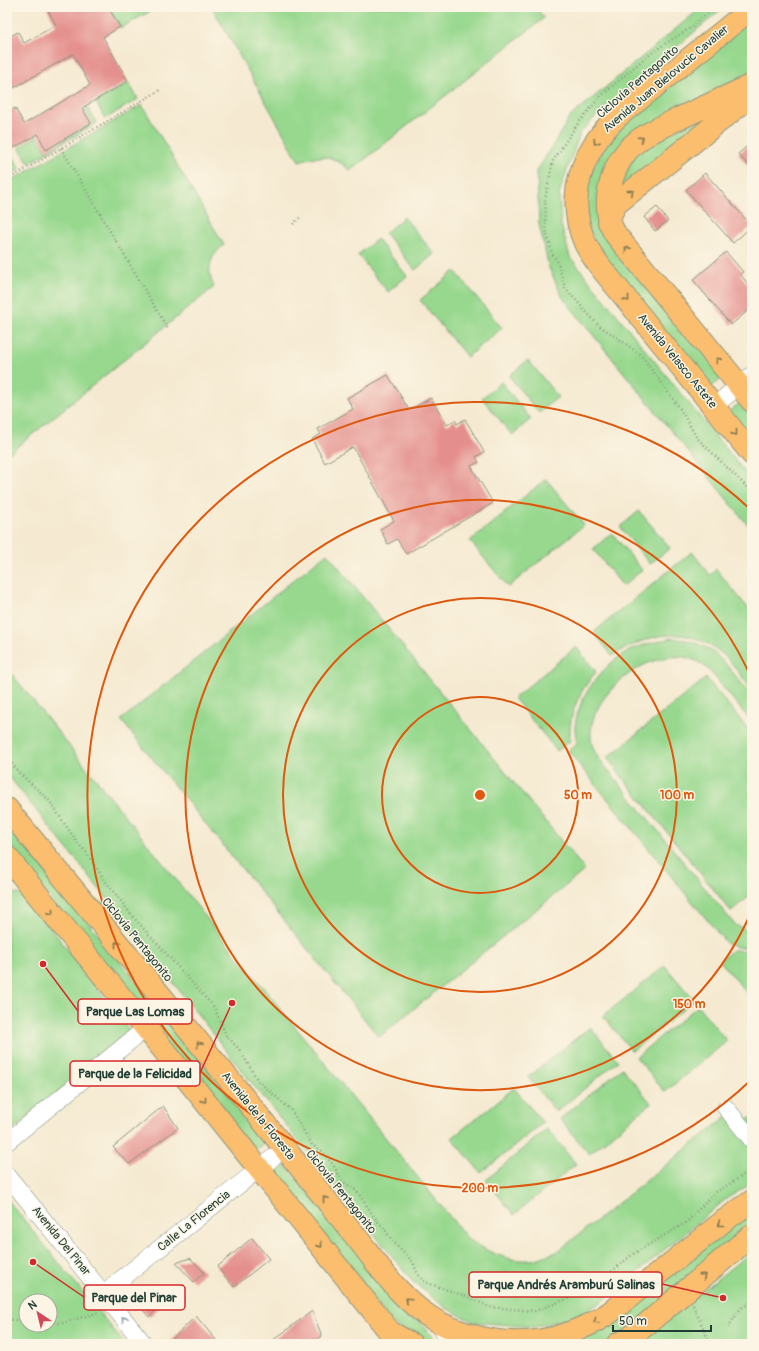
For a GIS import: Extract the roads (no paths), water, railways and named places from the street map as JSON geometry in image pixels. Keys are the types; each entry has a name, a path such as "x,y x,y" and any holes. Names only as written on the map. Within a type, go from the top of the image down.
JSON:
{"main road":[{"name":"Avenida Juan Bielovucic Cavalier","path":"602,269 585,243 577,205 578,186 582,168 594,143 604,129 617,117 752,8"},
{"path":"748,387 623,244 612,229 609,222 608,204 611,182 618,165 631,146 664,126 752,85"},
{"path":"609,222 610,215 616,204 752,94"},
{"name":"Avenida Velasco Astete","path":"602,269 752,454"},
{"name":"Avenida de la Floresta","path":"7,809 399,1290 412,1303 439,1323"},
{"path":"7,857 17,880 146,1028 395,1338 411,1344"},
{"path":"439,1323 458,1332 492,1342 534,1343 568,1335 608,1314 725,1220 752,1201"},
{"path":"623,1342 752,1235"}],"street":[{"path":"713,407 748,387"},
{"path":"7,1142 146,1028"},
{"path":"726,1108 752,1140"},
{"name":"Calle La Florencia","path":"104,1293 284,1148"},
{"name":"Avenida Del Pinar","path":"7,1175 144,1344"},
{"name":"Avenida de la Floresta","path":"439,1323 450,1344"}],"place":[{"name":"Parque Las Lomas","path":"43,964"},
{"name":"Parque de la Felicidad","path":"232,1003"},
{"name":"Parque del Pinar","path":"33,1262"},
{"name":"Parque Andrés Aramburú Salinas","path":"723,1298"}]}
